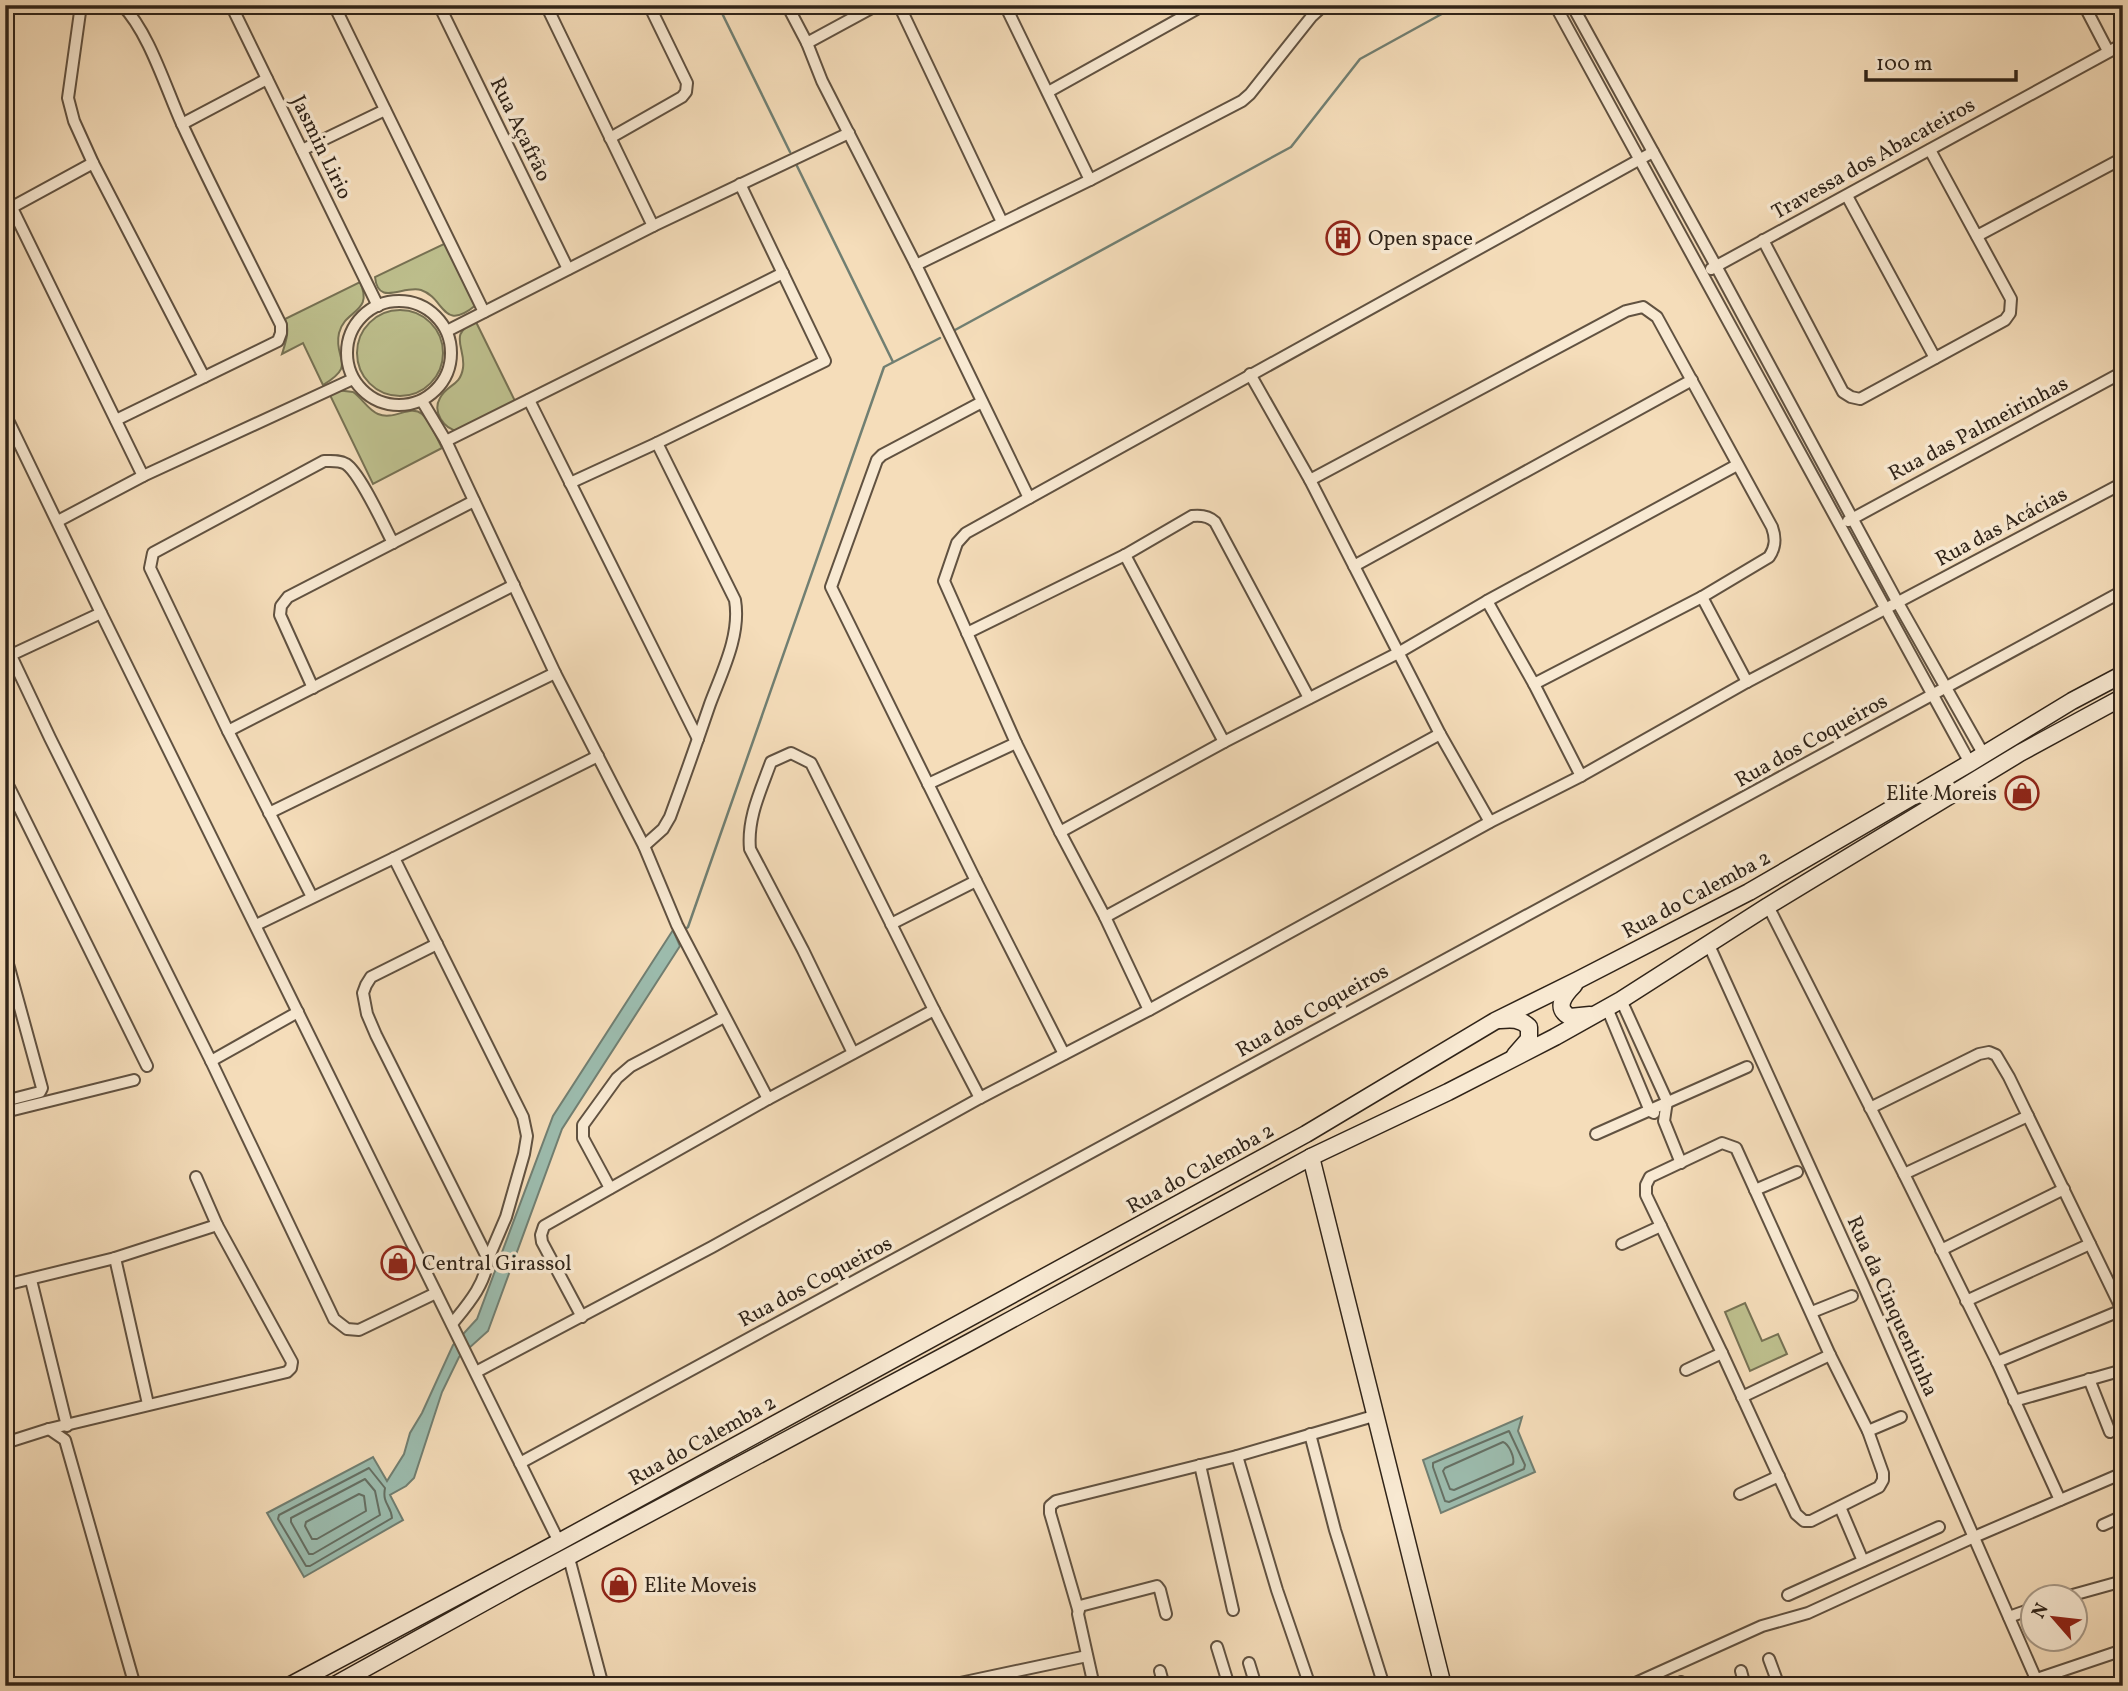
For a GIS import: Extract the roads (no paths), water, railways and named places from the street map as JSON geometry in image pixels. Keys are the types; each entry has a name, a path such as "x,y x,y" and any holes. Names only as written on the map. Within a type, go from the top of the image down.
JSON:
{"main road":[{"name":"Rua do Calemba 2","path":"289,1686 559,1542 1306,1134 1495,1021 1749,892 2072,701 2123,674"},
{"name":"Rua do Calemba 2","path":"332,1686 1311,1157 1448,1092 1607,1008 1708,943 2020,753 2123,697"},
{"path":"1578,980 1565,994 1562,1010 1570,1017 1607,1008"},
{"path":"1495,1021 1514,1019 1529,1027 1529,1039 1511,1059"},
{"path":"1311,1157 1443,1686"}],"street":[{"path":"81,5 68,98 74,121 204,377"},
{"path":"116,420 278,341 281,333 281,325 182,124 148,47 122,5"},
{"name":"Jasmin Lirio","path":"230,5 378,306"},
{"path":"334,5 484,312"},
{"name":"Rua Açafrão","path":"439,5 568,269"},
{"path":"545,5 653,226"},
{"path":"610,138 682,97 686,92 687,83 649,5"},
{"path":"787,5 1029,498"},
{"path":"807,43 877,5"},
{"path":"899,5 1002,222"},
{"path":"1006,5 1090,180"},
{"path":"1048,92 1204,5"},
{"path":"916,265 1090,180 1242,101 1324,5"},
{"path":"1556,5 1885,610 1933,695 1977,759"},
{"path":"1572,5 1946,688 1977,759"},
{"path":"2084,5 2108,51"},
{"name":"Travessa dos Abacateiros","path":"1702,274 2123,44"},
{"path":"182,124 267,79"},
{"path":"302,150 385,110"},
{"path":"447,331 653,226 849,133"},
{"path":"1763,240 1843,392 1852,397 1860,399 2005,320 2010,313 2011,299 1930,149"},
{"path":"1149,1010 1016,743 944,581 957,542 966,533 1653,152"},
{"path":"1977,236 2123,158"},
{"path":"93,163 9,209 143,476"},
{"path":"570,483 825,360 740,184"},
{"path":"1847,196 1935,358"},
{"path":"446,441 783,273"},
{"path":"392,301 407,301 422,306 436,315 447,331 452,355 447,373 439,386 422,401 398,405 383,402 369,395 352,379 348,360 349,340 356,324 378,306 392,301"},
{"path":"1310,480 1633,308 1649,309 1657,317 1772,527 1774,545 1769,556 1702,597 1534,684"},
{"name":"Rua das Palmeirinhas","path":"1840,526 2123,372"},
{"path":"1250,374 1310,480 1440,734 1490,822"},
{"path":"58,521 143,476 352,379"},
{"path":"1354,566 1692,380"},
{"path":"529,400 698,739"},
{"path":"422,401 446,441 555,673 643,846 677,925 768,1099"},
{"path":"982,402 877,460 831,587 1064,1054"},
{"path":"5,414 100,613 559,1542"},
{"path":"643,846 663,829 670,817 731,644 737,615 735,600 657,443"},
{"path":"312,897 228,732 150,568 153,553 311,467 324,461 338,460 349,465 357,476 393,543"},
{"path":"1060,832 1224,742 1398,653 1487,601 1737,465"},
{"name":"Rua das Acácias","path":"476,1372 712,1247 980,1098 1149,1010 1490,822 1581,776 1747,682 2123,483"},
{"path":"313,688 281,615 281,606 288,597 474,501"},
{"path":"967,633 1125,555 1192,516 1211,518 1309,698"},
{"path":"1125,555 1224,742"},
{"path":"228,732 513,585"},
{"name":"Rua dos Coqueiros","path":"520,1463 2123,591"},
{"path":"1702,597 1747,682"},
{"path":"1487,601 1534,684 1581,776"},
{"path":"11,656 100,613"},
{"path":"5,643 211,1061 334,1319 347,1329 359,1330 436,1293"},
{"path":"269,813 555,673"},
{"path":"1105,918 1440,734"},
{"path":"928,783 1016,743"},
{"path":"853,1053 750,849 750,821 771,762 790,753 811,763 980,1098"},
{"path":"256,925 598,756"},
{"path":"5,779 147,1066"},
{"path":"394,858 523,1117 527,1136 506,1217 488,1259 486,1272 475,1294 452,1324"},
{"path":"891,924 976,881"},
{"path":"1768,906 1905,1174 1997,1362 2060,1500"},
{"name":"Rua da Cinquentinha","path":"1708,943 1858,1272 2038,1683"},
{"path":"437,944 371,977 363,993 367,1014 376,1035 488,1259"},
{"path":"5,953 42,1088 40,1092 5,1101"},
{"path":"1607,1008 1667,1101 1664,1121 1681,1163"},
{"path":"1607,1008 1650,1111 1664,1121"},
{"path":"582,1317 542,1242 544,1226 768,1099 934,1010"},
{"path":"211,1061 298,1013"},
{"path":"610,1188 583,1138 583,1125 617,1078 631,1066 724,1017"},
{"path":"1870,1108 1979,1054 1989,1052 1998,1056 2122,1311 1997,1362"},
{"path":"1596,1134 1747,1067"},
{"path":"5,1112 134,1080"},
{"path":"1905,1174 2028,1116"},
{"path":"1722,1143 1736,1149 1755,1190 1868,1431 1884,1473 1879,1487 1811,1521 1804,1521 1796,1514 1723,1353 1646,1195 1646,1185 1650,1177 1722,1143"},
{"path":"1755,1190 1797,1172"},
{"path":"5,1442 148,1404 287,1372 291,1368 292,1362 217,1225 195,1177"},
{"path":"1941,1250 2064,1189"},
{"path":"5,1285 115,1258 217,1225"},
{"path":"1622,1244 1661,1226"},
{"path":"1966,1301 2090,1244"},
{"path":"115,1258 148,1404"},
{"path":"31,1280 67,1426"},
{"path":"1812,1312 1852,1296"},
{"path":"1686,1370 1723,1353"},
{"path":"1742,1397 1830,1354"},
{"path":"2014,1401 2123,1370"},
{"path":"2089,1379 2110,1432"},
{"path":"1094,1686 1078,1609 1051,1513 1051,1506 1056,1501 1237,1456 1377,1415"},
{"path":"1868,1431 1901,1417"},
{"path":"49,1429 65,1440 135,1686"},
{"path":"1310,1434 1335,1530 1384,1686"},
{"path":"1237,1456 1277,1590 1310,1686"},
{"path":"1200,1465 1233,1610"},
{"path":"1629,1686 1762,1626 1808,1613 1974,1537 2123,1474"},
{"path":"1740,1494 1779,1476"},
{"path":"1840,1507 1863,1561"},
{"path":"2103,1525 2123,1516"},
{"path":"1788,1595 1939,1527"},
{"path":"569,1558 603,1686"},
{"path":"2090,1591 2123,1581"},
{"path":"1078,1609 1080,1606 1157,1586 1166,1614"},
{"path":"2008,1617 2020,1613"},
{"path":"1217,1647 1229,1686"},
{"path":"2038,1683 2123,1650"},
{"path":"946,1686 1001,1680 1087,1657"},
{"path":"1769,1659 1779,1686"},
{"path":"1249,1663 1256,1686"},
{"path":"1160,1671 1164,1686"},
{"path":"1741,1671 1745,1686"}],"water":[{"path":"673,930 680,946 562,1129 488,1331 459,1357 442,1392 414,1478 390,1495 403,1520 304,1577 267,1513 373,1457 387,1481 404,1454 410,1433 453,1345 477,1319 553,1116"},
{"path":"1522,1417 1518,1431 1535,1472 1441,1513 1423,1460"}],"waterway":[{"path":"718,5 790,152"},
{"path":"955,330 1291,147 1360,59 1458,5"},
{"path":"797,166 893,362"},
{"path":"683,931 688,927 884,367 940,338"}],"place":[{"name":"Open space","path":"1343,238"},
{"name":"Elite Moreis","path":"2022,793"},
{"name":"Central Girassol","path":"398,1263"},
{"name":"Elite Moveis","path":"619,1585"}]}
